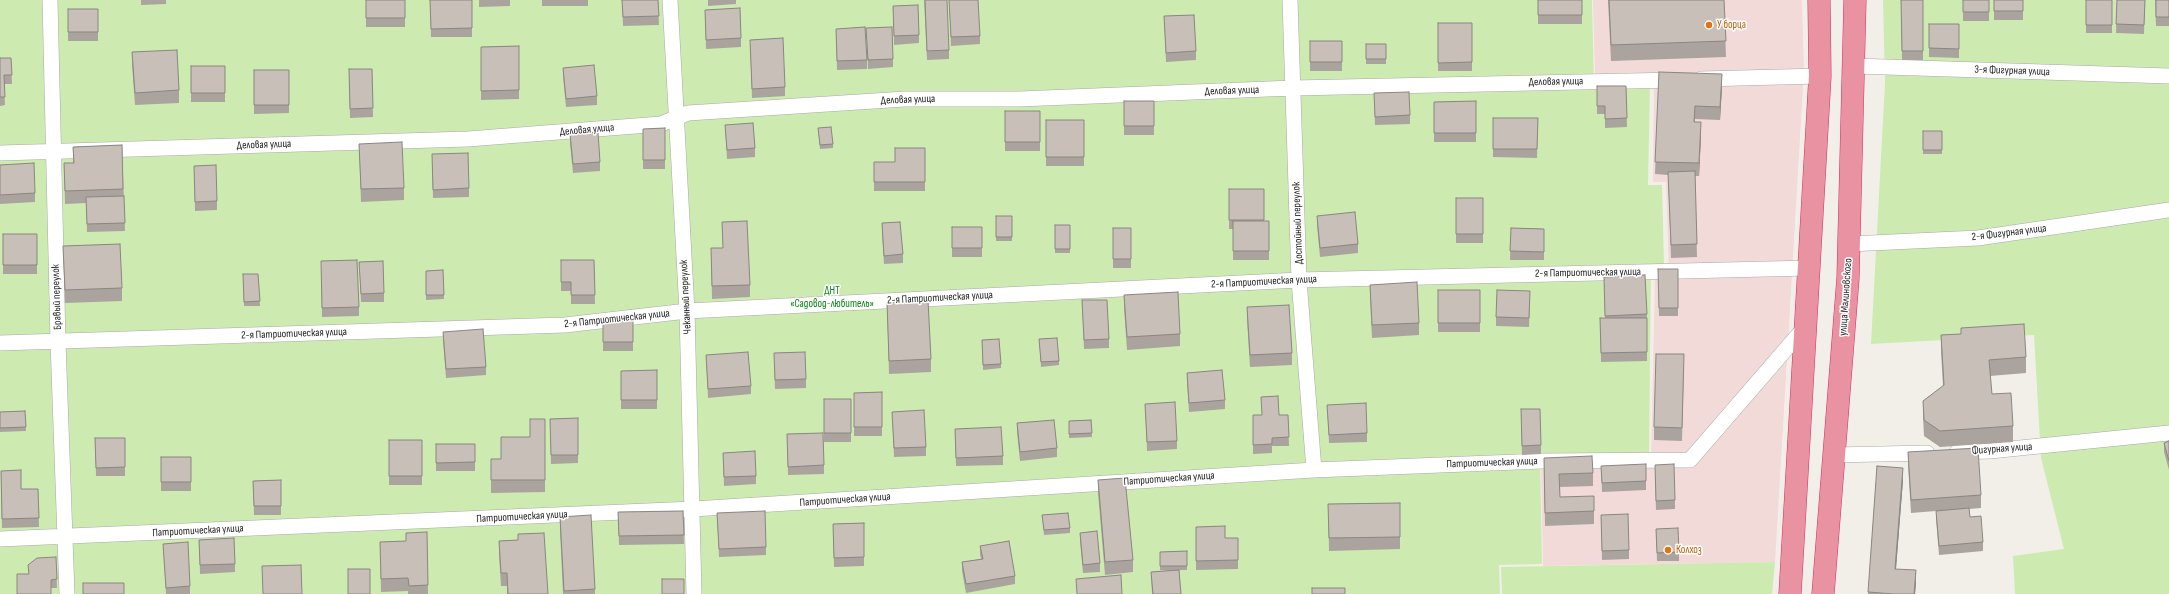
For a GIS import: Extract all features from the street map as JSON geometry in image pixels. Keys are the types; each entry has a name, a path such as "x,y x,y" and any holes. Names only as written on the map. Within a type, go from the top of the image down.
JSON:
{"highway":[{"path":"1790,594 1820,76 1819,0"},
{"name":"улица Малиновского","path":"1823,594 1849,244 1854,66 1854,0"}],"street":[{"name":"Бравый переулок","path":"50,0 58,342 67,594"},
{"name":"Чеканный переулок","path":"670,0 675,118 687,311 694,594"},
{"name":"Достойный переулок","path":"1290,0 1299,280 1314,470"},
{"name":"3-я Фигурная улица","path":"1854,66 2169,76"},
{"name":"Деловая улица","path":"0,153 468,139 661,124 688,113 905,98 1019,99 1293,88 1820,76"},
{"name":"2-я Фигурная улица","path":"1849,244 1978,238 2169,210"},
{"name":"2-я Патриотическая улица","path":"0,343 565,325 687,311 1299,280 1810,268"},
{"name":"Патриотическая улица","path":"0,539 693,509 1314,470 1542,461 1690,460 1806,326"},
{"name":"Фигурная улица","path":"1834,455 1990,451 2169,433"}],"shaded area":[{"path":"1593,0 1802,0 1804,70 1775,562 1543,566 1541,467 1651,465 1655,275 1669,275 1666,182 1653,182 1654,76 1595,76"}],"green space":[{"name":"ДНТ «Садовод-любитель»","path":"0,0 1592,0 1594,85 1650,84 1648,185 1662,185 1664,266 1651,266 1649,455 1540,457 1542,564 1499,565 1500,594 0,594"},
{"path":"1883,0 2169,0 2169,594 2015,594 2013,556 2064,549 2041,458 2034,335 1871,344 1885,83"},
{"path":"1775,562 1772,594 1502,594 1501,567"}],"building":[{"path":"366,0 405,0 405,18 366,18"},
{"path":"430,0 472,0 472,28 431,29"},
{"path":"622,0 658,0 659,16 623,17"},
{"path":"925,0 947,0 949,50 927,51"},
{"path":"949,0 978,0 980,36 951,37"},
{"path":"1538,0 1582,0 1582,15 1538,15"},
{"path":"1609,0 1724,0 1726,41 1611,45"},
{"path":"1901,0 1923,0 1923,51 1902,51"},
{"path":"1963,0 1989,0 1989,12 1963,12"},
{"path":"1994,0 2023,0 2023,11 1994,11"},
{"path":"2086,0 2112,0 2112,25 2086,25"},
{"path":"2117,0 2145,0 2144,25 2116,24"},
{"path":"2156,0 2169,0 2169,17 2156,17"},
{"path":"918,5 919,35 894,36 893,6"},
{"path":"740,8 741,38 706,40 705,10"},
{"path":"68,9 98,9 98,32 68,32"},
{"path":"1194,15 1196,51 1166,53 1164,16"},
{"path":"1438,23 1472,23 1472,62 1438,63"},
{"path":"1929,24 1959,24 1959,49 1929,48"},
{"path":"865,27 867,60 837,61 836,29"},
{"path":"892,27 893,59 868,60 866,28"},
{"path":"783,38 785,87 752,89 750,40"},
{"path":"1310,41 1342,41 1342,62 1310,62"},
{"path":"1366,44 1386,44 1386,59 1366,59"},
{"path":"519,46 519,90 481,91 481,47"},
{"path":"177,50 179,90 135,93 132,52"},
{"path":"0,58 11,58 12,75 4,75 5,97 0,97"},
{"path":"594,65 597,96 566,99 563,68"},
{"path":"191,66 225,66 225,93 191,93"},
{"path":"349,69 372,69 373,108 350,109"},
{"path":"254,70 289,70 289,105 254,105"},
{"path":"1659,72 1722,74 1720,107 1695,106 1694,122 1701,122 1699,163 1655,162"},
{"path":"1597,86 1626,86 1627,118 1605,119 1605,106 1597,106"},
{"path":"1409,92 1410,115 1375,117 1374,93"},
{"path":"1124,101 1154,101 1154,126 1124,126"},
{"path":"1476,101 1476,133 1434,133 1434,102"},
{"path":"1005,111 1040,111 1040,142 1005,142"},
{"path":"1493,118 1538,118 1537,149 1493,149"},
{"path":"1046,120 1084,120 1084,157 1046,157"},
{"path":"753,123 755,148 727,150 725,125"},
{"path":"831,127 833,144 820,145 818,128"},
{"path":"665,128 665,160 643,160 643,129"},
{"path":"1923,131 1942,131 1942,150 1923,150"},
{"path":"598,132 600,162 573,164 570,134"},
{"path":"402,142 404,188 361,189 359,144"},
{"path":"122,145 123,189 65,191 64,163 74,163 73,147"},
{"path":"895,148 925,148 925,182 874,182 874,162 895,162"},
{"path":"468,153 469,188 433,190 432,154"},
{"path":"34,163 35,193 0,195 0,165"},
{"path":"216,165 217,201 195,202 194,166"},
{"path":"1695,171 1697,244 1671,245 1668,172"},
{"path":"1229,189 1264,189 1264,220 1229,220"},
{"path":"124,196 125,223 87,224 86,197"},
{"path":"1456,198 1483,198 1483,234 1456,234"},
{"path":"1355,212 1358,244 1320,248 1317,216"},
{"path":"996,216 1012,216 1012,237 996,237"},
{"path":"747,221 750,285 712,286 711,248 723,248 722,222"},
{"path":"1233,221 1269,221 1269,251 1233,251"},
{"path":"900,222 903,254 884,256 882,223"},
{"path":"1055,225 1070,225 1070,249 1055,249"},
{"path":"952,227 982,227 982,248 952,248"},
{"path":"1113,228 1131,228 1131,259 1113,259"},
{"path":"1511,228 1544,229 1544,252 1510,251"},
{"path":"3,234 37,234 37,265 3,265"},
{"path":"120,244 122,288 65,290 63,246"},
{"path":"357,260 359,307 322,308 321,261"},
{"path":"561,260 594,260 595,295 571,295 571,282 561,282"},
{"path":"383,261 384,293 361,294 359,262"},
{"path":"1658,269 1678,269 1678,308 1659,308"},
{"path":"443,270 444,295 426,295 426,271"},
{"path":"243,274 258,274 260,301 244,302"},
{"path":"1645,275 1647,314 1605,316 1604,277"},
{"path":"1417,282 1419,323 1372,325 1370,285"},
{"path":"1438,290 1480,290 1480,323 1438,323"},
{"path":"1497,290 1530,291 1529,318 1496,317"},
{"path":"1178,292 1180,334 1127,337 1124,295"},
{"path":"928,300 931,359 889,361 887,302"},
{"path":"1082,300 1107,300 1109,339 1084,340"},
{"path":"1289,305 1292,353 1250,355 1247,307"},
{"path":"1600,318 1647,318 1647,352 1601,353"},
{"path":"603,320 633,320 633,342 603,342"},
{"path":"2024,324 2026,357 1989,360 1992,394 2011,393 2013,426 1940,431 1924,420 1923,401 1944,385 1941,335 1961,334 1961,328"},
{"path":"483,329 486,367 446,369 443,332"},
{"path":"1057,338 1059,361 1041,362 1039,339"},
{"path":"999,339 1001,364 983,365 982,340"},
{"path":"748,352 751,386 708,389 706,355"},
{"path":"805,352 806,379 775,380 774,353"},
{"path":"1656,354 1684,354 1682,428 1654,427"},
{"path":"657,370 657,400 621,400 621,371"},
{"path":"1222,370 1225,400 1189,403 1187,373"},
{"path":"882,392 882,427 854,427 854,393"},
{"path":"1278,396 1279,415 1288,415 1289,437 1272,438 1272,444 1253,445 1253,415 1262,415 1261,397"},
{"path":"824,399 851,399 851,433 824,433"},
{"path":"1175,402 1177,441 1147,442 1145,404"},
{"path":"1366,403 1367,433 1329,435 1327,405"},
{"path":"1521,409 1540,409 1541,445 1522,446"},
{"path":"924,410 926,447 894,448 892,412"},
{"path":"25,411 26,427 0,428 0,412"},
{"path":"578,418 578,455 551,455 550,419"},
{"path":"530,419 545,419 545,480 491,480 491,459 501,459 501,437 530,437"},
{"path":"1054,420 1057,448 1020,452 1017,423"},
{"path":"1091,420 1092,433 1069,434 1069,421"},
{"path":"1001,427 1003,456 956,458 955,429"},
{"path":"823,433 824,465 788,467 787,434"},
{"path":"95,438 125,438 125,467 96,468"},
{"path":"389,440 422,440 422,476 389,476"},
{"path":"2169,441 2169,461 2164,443"},
{"path":"436,444 475,444 475,462 436,463"},
{"path":"1978,448 1981,495 1911,500 1908,452"},
{"path":"755,451 756,476 724,477 723,453"},
{"path":"1592,456 1593,473 1559,474 1560,497 1594,496 1594,511 1545,513 1544,458"},
{"path":"161,457 191,457 191,482 161,482"},
{"path":"1646,464 1646,481 1602,483 1601,466"},
{"path":"1674,464 1675,500 1656,501 1655,465"},
{"path":"1877,466 1903,468 1895,569 1916,570 1914,594 1868,592"},
{"path":"21,470 21,489 38,489 39,518 2,519 1,471"},
{"path":"1125,478 1133,560 1105,562 1098,480"},
{"path":"281,480 281,506 254,506 253,481"},
{"path":"1400,503 1400,537 1329,538 1328,504"},
{"path":"1969,508 1970,517 1981,516 1983,542 1939,546 1936,511"},
{"path":"683,511 684,535 619,536 618,512"},
{"path":"765,511 766,547 719,549 717,513"},
{"path":"1068,513 1070,528 1044,530 1042,515"},
{"path":"1628,514 1629,550 1602,551 1601,515"},
{"path":"591,515 595,589 564,591 560,517"},
{"path":"864,523 864,557 834,558 833,524"},
{"path":"1225,526 1225,538 1238,538 1238,560 1196,561 1196,527"},
{"path":"1678,528 1679,552 1657,553 1656,529"},
{"path":"1097,531 1100,563 1083,565 1080,533"},
{"path":"427,532 428,585 409,586 408,578 381,579 380,542 406,541 406,533"},
{"path":"544,533 548,594 508,594 507,573 501,573 499,541 518,540 518,534"},
{"path":"234,538 235,564 200,565 199,540"},
{"path":"1009,541 1015,576 966,584 962,562 983,559 980,546"},
{"path":"188,542 190,586 166,588 163,544"},
{"path":"1187,551 1187,566 1160,566 1160,552"},
{"path":"56,557 57,579 51,580 51,594 17,594 17,574 29,574 28,565 37,558"},
{"path":"301,565 302,594 263,594 262,566"},
{"path":"348,569 370,569 370,594 348,594"},
{"path":"1179,570 1181,594 1153,594 1151,572"},
{"path":"1121,575 1122,594 1077,594 1076,579"},
{"path":"662,579 684,579 684,594 662,594"},
{"path":"83,583 124,583 124,594 83,594"},
{"path":"1312,588 1345,588 1345,594 1312,594"}],"place":[{"name":"У борца","path":"1709,25"},
{"name":"Колхоз","path":"1668,550"}]}
